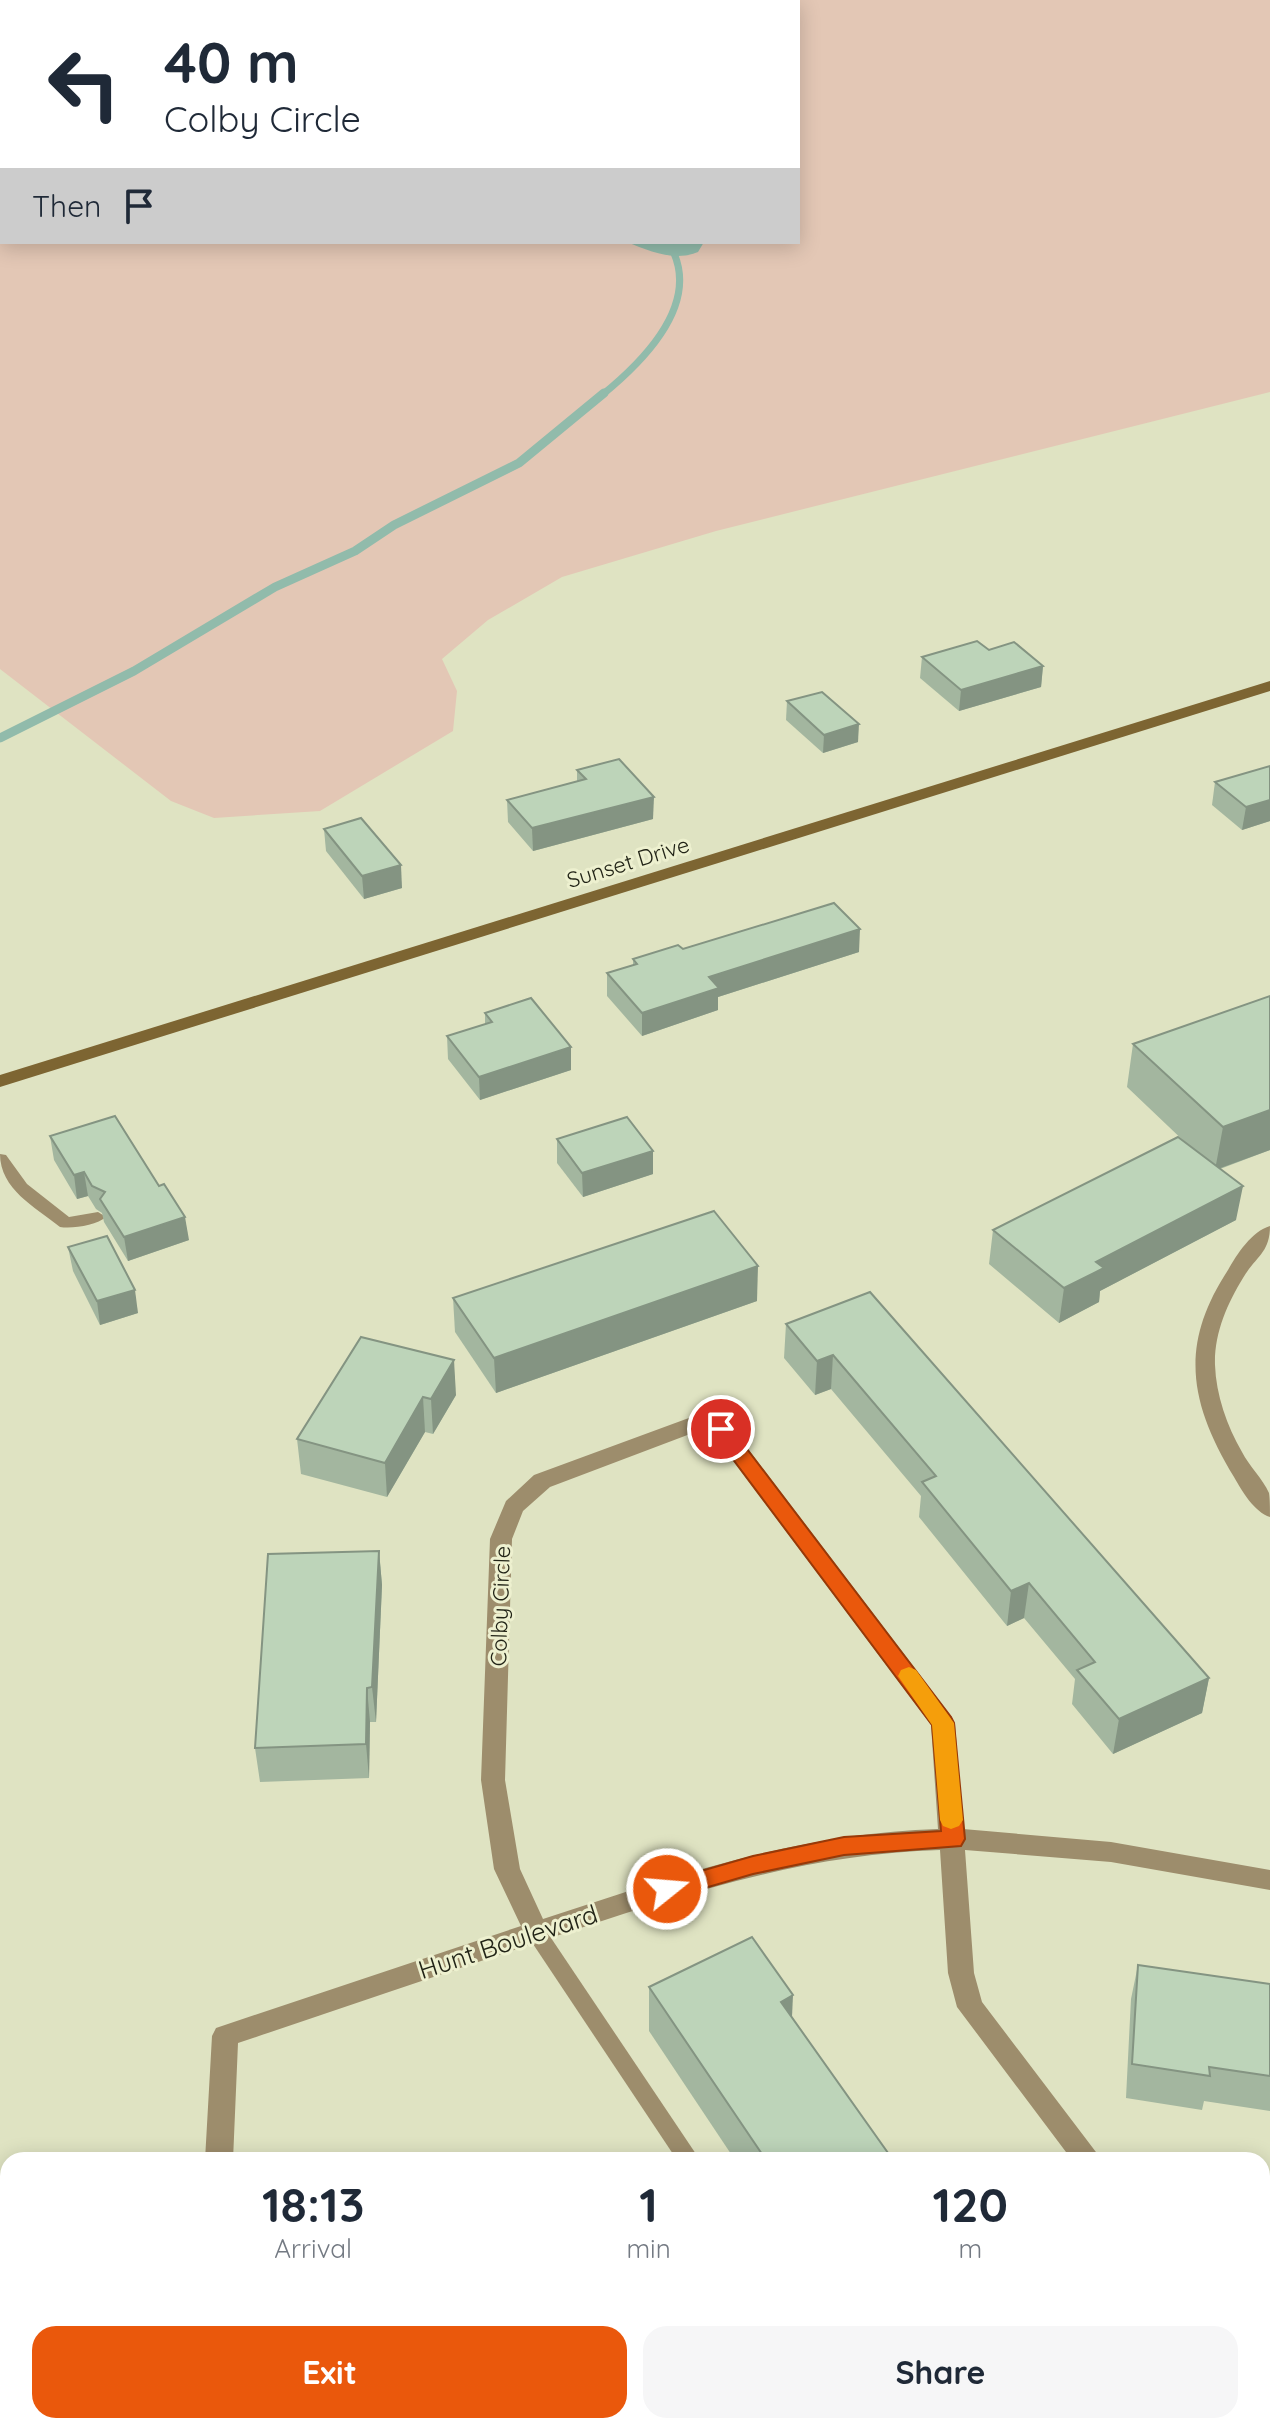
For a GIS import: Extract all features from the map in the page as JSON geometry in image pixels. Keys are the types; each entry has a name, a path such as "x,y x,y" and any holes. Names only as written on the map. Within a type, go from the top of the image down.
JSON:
{"street":[{"name":"Sunset Drive","path":"0,1081 1270,686"},
{"path":"1270,1233 1258,1243 1234,1276 1215,1310 1205,1345 1207,1384 1221,1434 1250,1488 1270,1509"},
{"name":"Colby Circle","path":"536,1932 507,1869 493,1780 501,1539 514,1507 542,1481 697,1423 721,1429 943,1723 961,1973 970,2007 1082,2152"},
{"name":"Hunt Boulevard","path":"219,2152 225,2036 693,1881 753,1865 844,1846 953,1839 1066,1847 1183,1863 1270,1880"}],"lane":[{"path":"0,1159 21,1188 66,1223 98,1217"},
{"path":"536,1932 684,2152"}],"shaded area":[{"path":"800,0 1270,0 1270,392 716,531 562,577 488,620 442,659 457,691 453,731 320,811 214,818 171,801 0,669 0,244 800,244"},
{"path":"632,244 703,244 698,252 680,256"}],"building":[{"path":"977,641 989,650 1014,642 1043,666 961,690 922,657"},
{"path":"822,692 859,724 824,735 787,701"},
{"path":"619,759 654,797 532,828 507,800 586,779 577,770"},
{"path":"1270,766 1270,800 1246,807 1215,782"},
{"path":"361,818 401,865 362,876 324,829"},
{"path":"834,903 860,929 709,977 719,988 642,1013 607,973 637,964 633,959 678,945 683,949"},
{"path":"1270,996 1270,1110 1223,1127 1133,1044"},
{"path":"531,998 571,1047 479,1077 447,1036 492,1022 485,1013"},
{"path":"115,1116 159,1186 164,1184 185,1217 124,1237 100,1199 105,1192 92,1186 84,1172 74,1175 50,1136"},
{"path":"627,1117 653,1151 582,1173 557,1139"},
{"path":"1178,1137 1243,1186 1096,1262 1104,1268 1064,1288 993,1230"},
{"path":"714,1211 758,1266 494,1358 453,1298"},
{"path":"107,1236 135,1290 97,1301 68,1247"},
{"path":"870,1292 1209,1678 1119,1719 1077,1670 1095,1662 1029,1583 1011,1591 922,1482 936,1476 833,1355 817,1361 786,1324"},
{"path":"361,1337 454,1360 431,1399 423,1397 385,1463 297,1439"},
{"path":"379,1551 372,1687 367,1688 366,1744 255,1748 268,1554"},
{"path":"752,1937 793,1995 781,2002 887,2152 761,2152 649,1987"},
{"path":"1138,1965 1270,1984 1270,2076 1209,2067 1210,2076 1132,2064"}],"waterway":[{"path":"602,395 652,347 675,307 679,285 678,264 669,244"},
{"path":"0,738 134,671 275,587 355,551 394,525 519,463 604,393"}],"slow traffic":[{"path":"909,1676 943,1723 951,1820"}],"route":[{"path":"667,1889 753,1865 844,1846 953,1839 943,1723 721,1429"}]}
